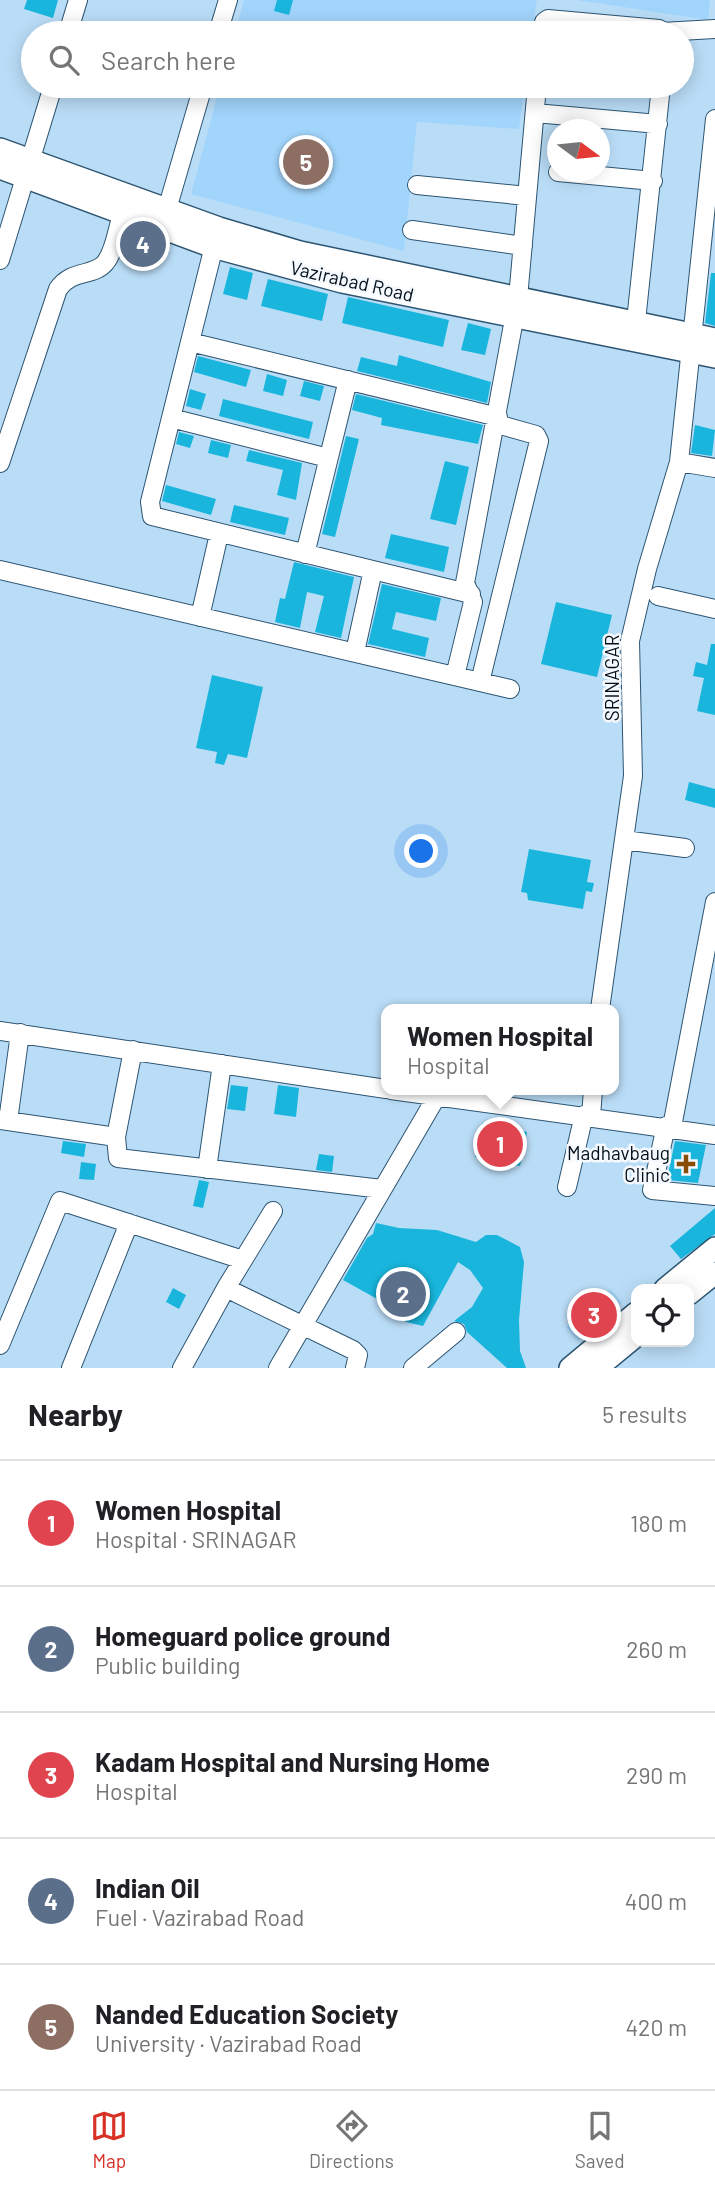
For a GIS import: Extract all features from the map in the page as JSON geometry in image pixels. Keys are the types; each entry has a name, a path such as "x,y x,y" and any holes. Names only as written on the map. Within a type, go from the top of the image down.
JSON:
{"main road":[{"name":"Vazirabad Road","path":"0,149 28,169 121,215 164,220"},
{"name":"Vazirabad Road","path":"0,168 28,169 342,282 636,321 700,342 715,357"},
{"name":"Vazirabad Road","path":"516,306 700,342"},
{"path":"671,1284 715,1248"},
{"path":"694,1290 715,1273"},
{"path":"570,1368 631,1317"},
{"path":"605,1366 631,1341"}],"street":[{"path":"72,21 78,0"},
{"path":"222,21 228,0"},
{"path":"545,21 570,21"},
{"path":"694,31 715,29"},
{"path":"0,260 49,98"},
{"path":"164,220 200,98"},
{"path":"455,676 474,602 465,583 498,420 516,306 536,98"},
{"path":"636,321 660,98"},
{"path":"535,113 658,124"},
{"name":"SRINAGAR","path":"601,1004 633,776 630,641 647,569 679,462 700,342 715,119"},
{"path":"530,169 547,171"},
{"path":"610,177 653,181"},
{"path":"417,185 527,196"},
{"path":"0,463 58,289 70,276 98,268 106,262 121,215"},
{"path":"412,230 523,246"},
{"path":"216,237 150,502 152,516 471,594"},
{"path":"190,342 498,420 536,435 539,441 480,681"},
{"path":"305,554 348,380"},
{"path":"171,418 328,458"},
{"path":"679,462 715,468"},
{"path":"200,617 219,534"},
{"path":"0,570 510,688"},
{"path":"355,652 373,570"},
{"path":"658,596 715,609"},
{"path":"624,840 685,848"},
{"path":"715,902 669,1127 652,1190 715,1196"},
{"path":"0,1031 381,1088"},
{"path":"20,1033 4,1121 116,1138"},
{"path":"133,1050 116,1138 118,1158 383,1189"},
{"path":"207,1169 222,1064"},
{"path":"430,1095 715,1135"},
{"path":"567,1187 592,1095"},
{"path":"278,1368 438,1096"},
{"path":"0,1345 5,1320 58,1203 64,1201 243,1260"},
{"path":"182,1368 273,1211"},
{"path":"71,1368 129,1223"},
{"path":"226,1288 353,1350 358,1355 355,1368"},
{"path":"413,1368 456,1332"}],"shaded area":[{"path":"244,0 537,0 534,21 238,21"},
{"path":"577,0 710,0 708,20"},
{"path":"217,98 523,98 519,129 417,122 404,251 191,194"},
{"path":"610,1289 622,1303 578,1341 566,1327"}],"building":[{"path":"27,0 58,0 53,18 24,9"},
{"path":"277,0 293,0 289,15 274,11"},
{"path":"230,267 253,273 247,300 223,294"},
{"path":"711,273 715,273 715,326 705,323"},
{"path":"268,279 328,294 322,321 261,306"},
{"path":"348,297 449,320 443,347 342,323"},
{"path":"468,323 491,329 485,355 461,350"},
{"path":"399,355 491,382 487,403 357,371 361,357 397,366"},
{"path":"198,356 251,370 246,387 194,372"},
{"path":"267,374 287,380 283,396 263,391"},
{"path":"304,381 324,386 320,401 300,396"},
{"path":"190,389 206,394 201,410 186,406"},
{"path":"356,394 483,425 478,444 381,425 382,418 352,410"},
{"path":"223,399 313,422 309,439 219,416"},
{"path":"695,425 715,430 712,456 691,453"},
{"path":"179,432 194,436 190,448 176,444"},
{"path":"346,436 359,439 335,537 322,534"},
{"path":"211,440 231,445 228,458 208,453"},
{"path":"249,450 302,463 296,500 277,495 283,470 246,461"},
{"path":"445,461 469,467 456,525 430,519"},
{"path":"166,485 216,499 211,515 162,501"},
{"path":"234,505 289,518 285,535 230,522"},
{"path":"391,534 449,547 444,572 385,558"},
{"path":"294,562 354,577 341,638 315,632 324,596 307,592 300,628 275,622 280,598 285,599"},
{"path":"382,584 441,598 436,621 396,612 392,629 429,638 425,657 368,644"},
{"path":"556,602 612,615 597,677 541,664"},
{"path":"711,644 715,644 715,715 697,711 704,678 693,676 696,662 707,665"},
{"path":"212,675 263,687 247,758 228,754 224,765 215,763 217,752 196,748"},
{"path":"689,782 715,789 715,808 685,800"},
{"path":"529,849 591,860 587,882 594,883 592,892 586,891 583,909 528,900 527,893 521,892"},
{"path":"231,1085 248,1087 245,1111 227,1109"},
{"path":"278,1085 299,1088 296,1117 274,1114"},
{"path":"482,1123 527,1132 520,1166 475,1157"},
{"path":"63,1141 86,1144 84,1157 61,1153"},
{"path":"675,1141 706,1145 698,1183 667,1180"},
{"path":"319,1154 334,1156 332,1172 316,1170"},
{"path":"81,1162 96,1164 94,1180 79,1179"},
{"path":"199,1180 209,1182 203,1208 193,1206"},
{"path":"715,1208 715,1234 681,1259 670,1246"},
{"path":"376,1223 399,1228 437,1230 476,1242 486,1235 497,1235 520,1247 524,1262 519,1320 520,1351 526,1368 507,1368 467,1332 464,1324 454,1321 472,1307 483,1288 470,1270 458,1262 423,1326 406,1322 397,1310 343,1280 367,1238 373,1234"},
{"path":"173,1288 186,1295 179,1309 166,1302"}],"place":[{"name":"Nanded Education Society","path":"306,162"},
{"name":"Indian Oil","path":"143,244"},
{"name":"Women Hospital","path":"500,1144"},
{"name":"Madhavbaug Clinic","path":"686,1164"},
{"name":"Homeguard police ground","path":"403,1294"},
{"name":"Kadam Hospital and Nursing Home","path":"594,1315"}]}
